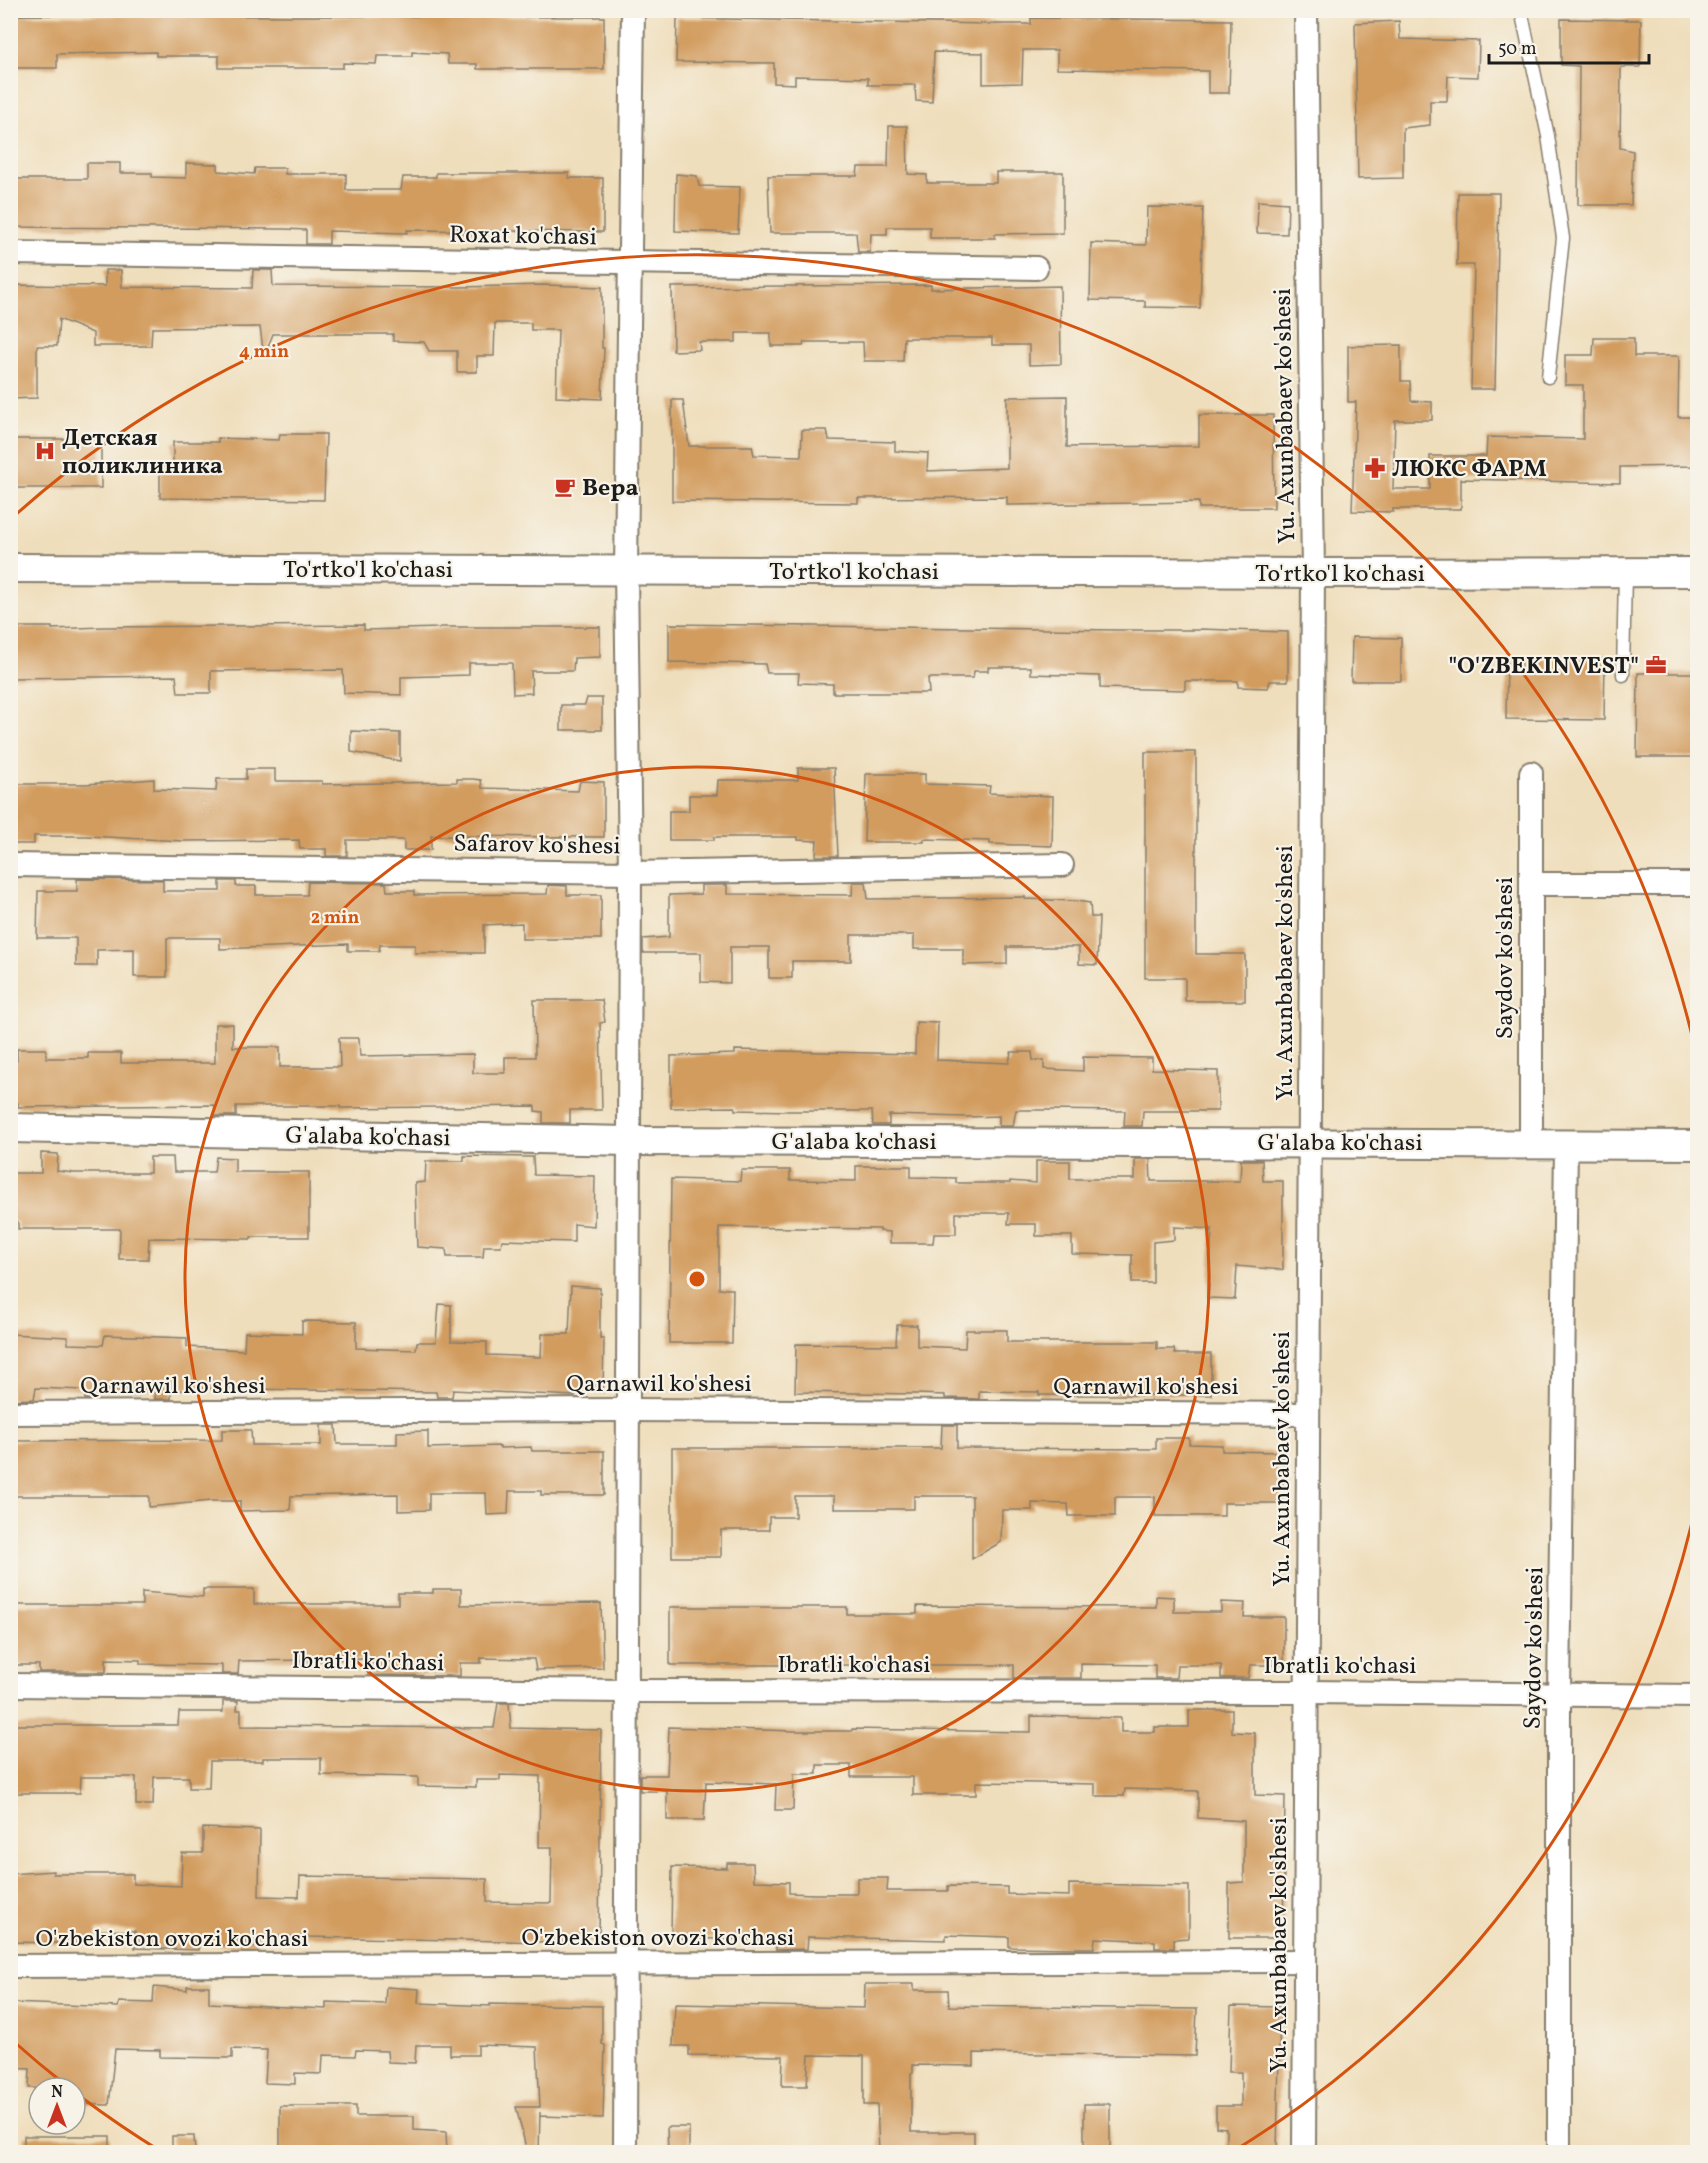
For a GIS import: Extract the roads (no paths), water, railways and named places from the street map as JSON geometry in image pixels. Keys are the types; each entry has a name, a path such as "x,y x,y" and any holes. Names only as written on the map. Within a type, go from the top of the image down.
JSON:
{"street":[{"path":"625,2152 630,873 626,570 633,10"},
{"name":"Yu. Axunbabaev ko'shesi","path":"1304,2152 1313,573 1306,10"},
{"name":"Roxat ko'chasi","path":"10,254 1036,268"},
{"name":"To'rtko'l ko'chasi","path":"10,568 1313,573 1698,572"},
{"name":"Saydov ko'shesi","path":"1531,773 1531,1143"},
{"name":"Safarov ko'shesi","path":"10,865 630,873 1062,865"},
{"path":"1531,884 1698,884"},
{"name":"G'alaba ko'chasi","path":"10,1128 628,1141 1698,1145"},
{"name":"Saydov ko'shesi","path":"1559,2152 1559,1694 1566,1144"},
{"name":"Qarnawil ko'shesi","path":"10,1413 627,1410 1308,1414"},
{"name":"Ibratli ko'chasi","path":"10,1685 626,1691 1307,1692 1698,1696"},
{"name":"O'zbekiston ovozi ko'chasi","path":"10,1966 1305,1961"}],"lane":[{"path":"1521,10 1548,136 1563,238 1548,377"},
{"path":"1623,675 1625,572"}],"place":[{"name":"Детская поликлиника","path":"45,451"},
{"name":"ЛЮКС ФАРМ","path":"1375,468"},
{"name":"Вера","path":"565,487"},
{"name":"\"O'ZBEKINVEST\"","path":"1656,665"}]}
